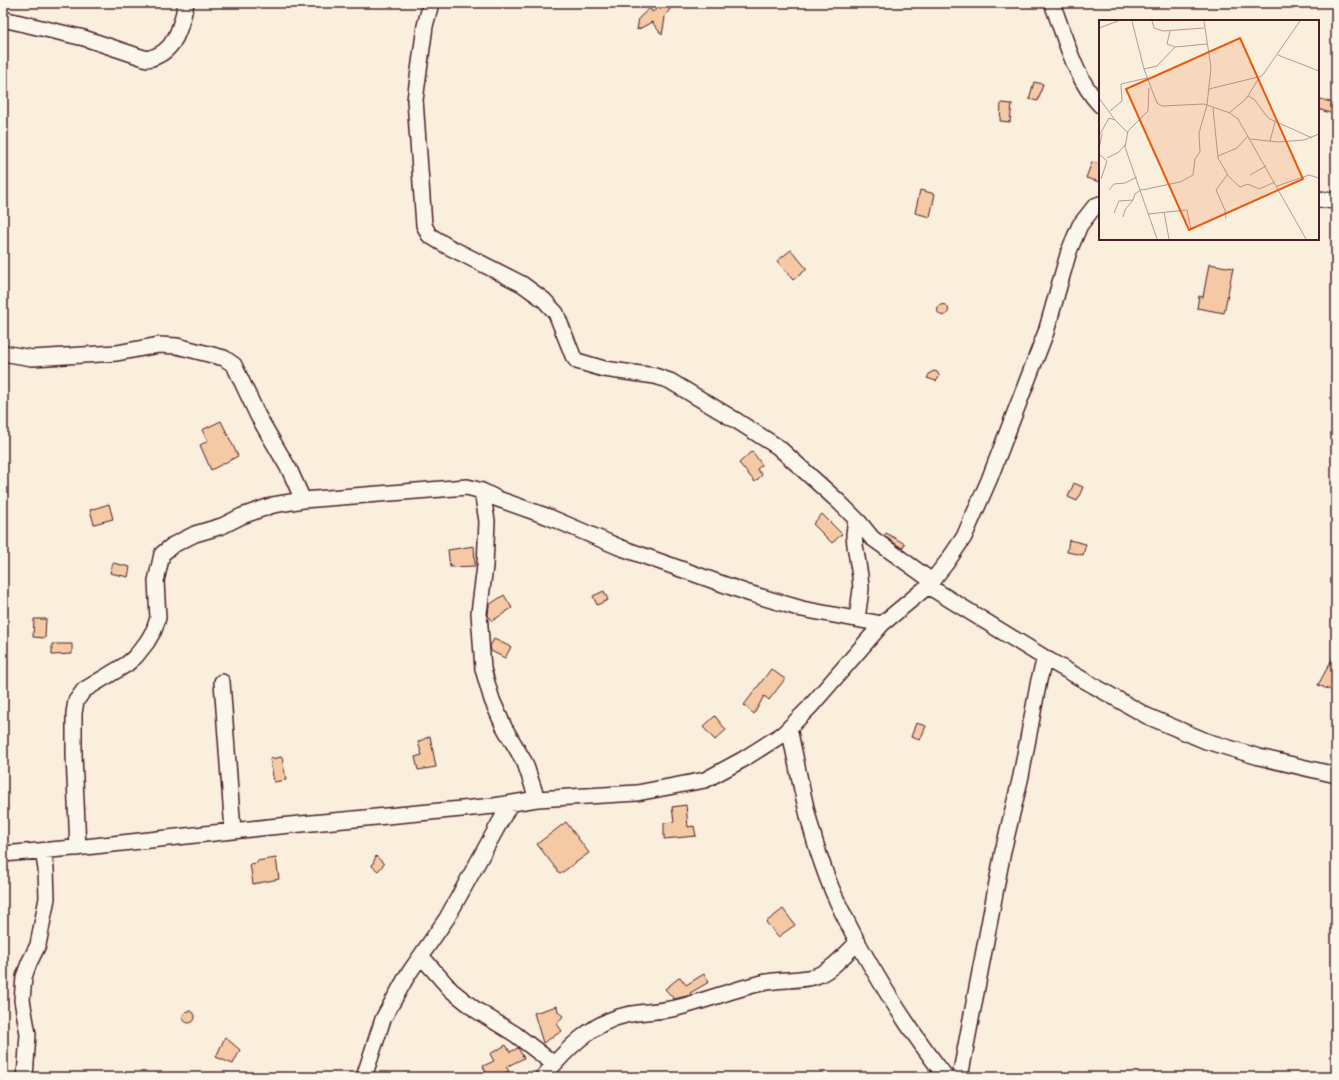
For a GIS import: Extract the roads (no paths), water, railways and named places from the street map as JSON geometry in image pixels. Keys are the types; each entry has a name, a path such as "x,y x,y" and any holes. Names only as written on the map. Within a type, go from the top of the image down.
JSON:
{"street":[{"path":"3,19 84,38 147,59 154,58 165,52 176,39 186,3"},
{"path":"431,3 425,26 414,100 424,225 430,235 447,246 522,284 544,300 556,313 573,356 577,361 604,369 655,376 670,381 778,447 839,502 872,538 930,584 1045,658 1147,716 1206,741 1259,757 1336,775"},
{"path":"1052,3 1078,73 1091,96 1099,104"},
{"path":"1319,199 1336,200"},
{"path":"3,854 78,848 537,800 636,793 705,780 742,760 783,734 809,708 882,624 930,584 948,562 964,537 976,511 1046,332 1070,251 1080,225 1095,206 1099,204"},
{"path":"3,354 32,358 117,353 159,345 177,346 224,358 234,365 258,416 290,470 303,500"},
{"path":"78,848 74,756 74,713 76,701 84,690 127,664 143,647 154,630 158,618 156,581 162,554 172,544 195,534 222,526 242,516 273,505 303,500 467,487 482,491 498,499 555,520 619,547 733,588 802,609 882,624"},
{"path":"482,491 487,521 485,566 479,613 483,669 492,700 504,727 525,763 537,800"},
{"path":"856,519 854,534 861,589 857,619"},
{"path":"960,1077 1003,851 1021,776 1038,680 1045,658"},
{"path":"222,682 233,831"},
{"path":"789,728 813,837 823,867 842,913 876,977 923,1048 946,1077"},
{"path":"364,1077 384,1019 407,976 447,918 510,804"},
{"path":"25,1077 28,1034 22,1000 24,977 38,945 46,898 46,869 43,851"},
{"path":"543,1077 582,1037 604,1023 625,1015 672,1010 768,981 781,981 813,976 831,968 858,942"},
{"path":"421,956 450,990 476,1010 515,1034 554,1064"}]}
